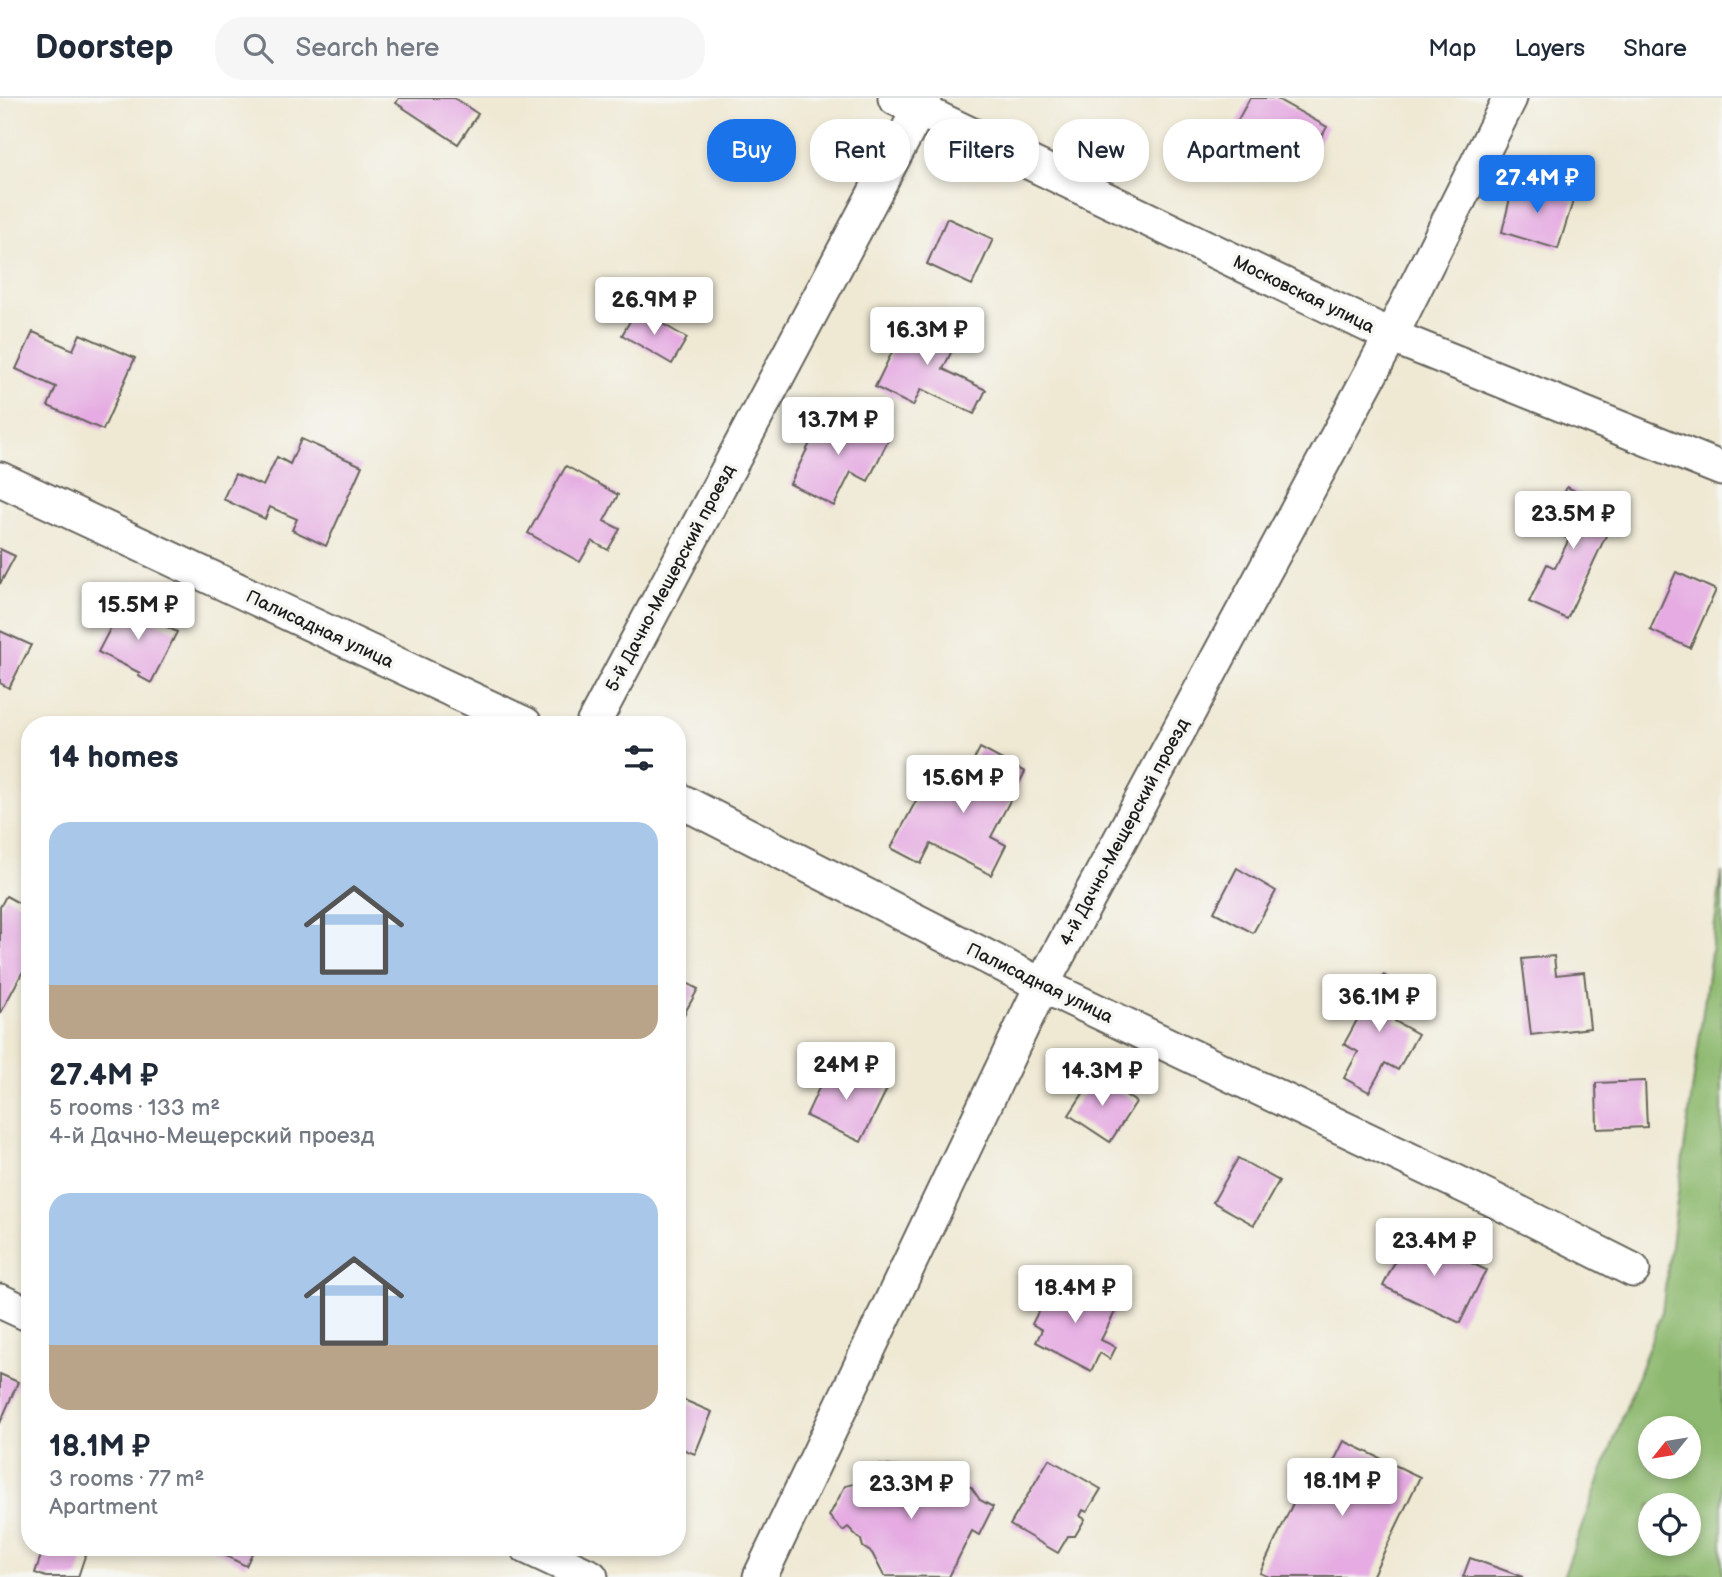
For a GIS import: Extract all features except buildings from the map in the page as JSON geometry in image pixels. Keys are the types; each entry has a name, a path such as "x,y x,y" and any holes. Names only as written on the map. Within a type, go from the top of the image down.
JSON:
{"street":[{"name":"4-й Дачно-Мещерский проезд","path":"760,1577 1042,985 1391,336 1510,98"},
{"name":"Московская улица","path":"913,102 1391,336 1722,469"},
{"name":"5-й Дачно-Мещерский проезд","path":"597,716 913,102"},
{"name":"Палисадная улица","path":"0,479 508,716"},
{"name":"Палисадная улица","path":"686,804 1042,985 1490,1198 1633,1270"},
{"path":"0,1301 21,1311"},
{"path":"546,1556 591,1577"}],"green space":[{"path":"1722,872 1722,1577 1563,1577 1662,1311"}]}
